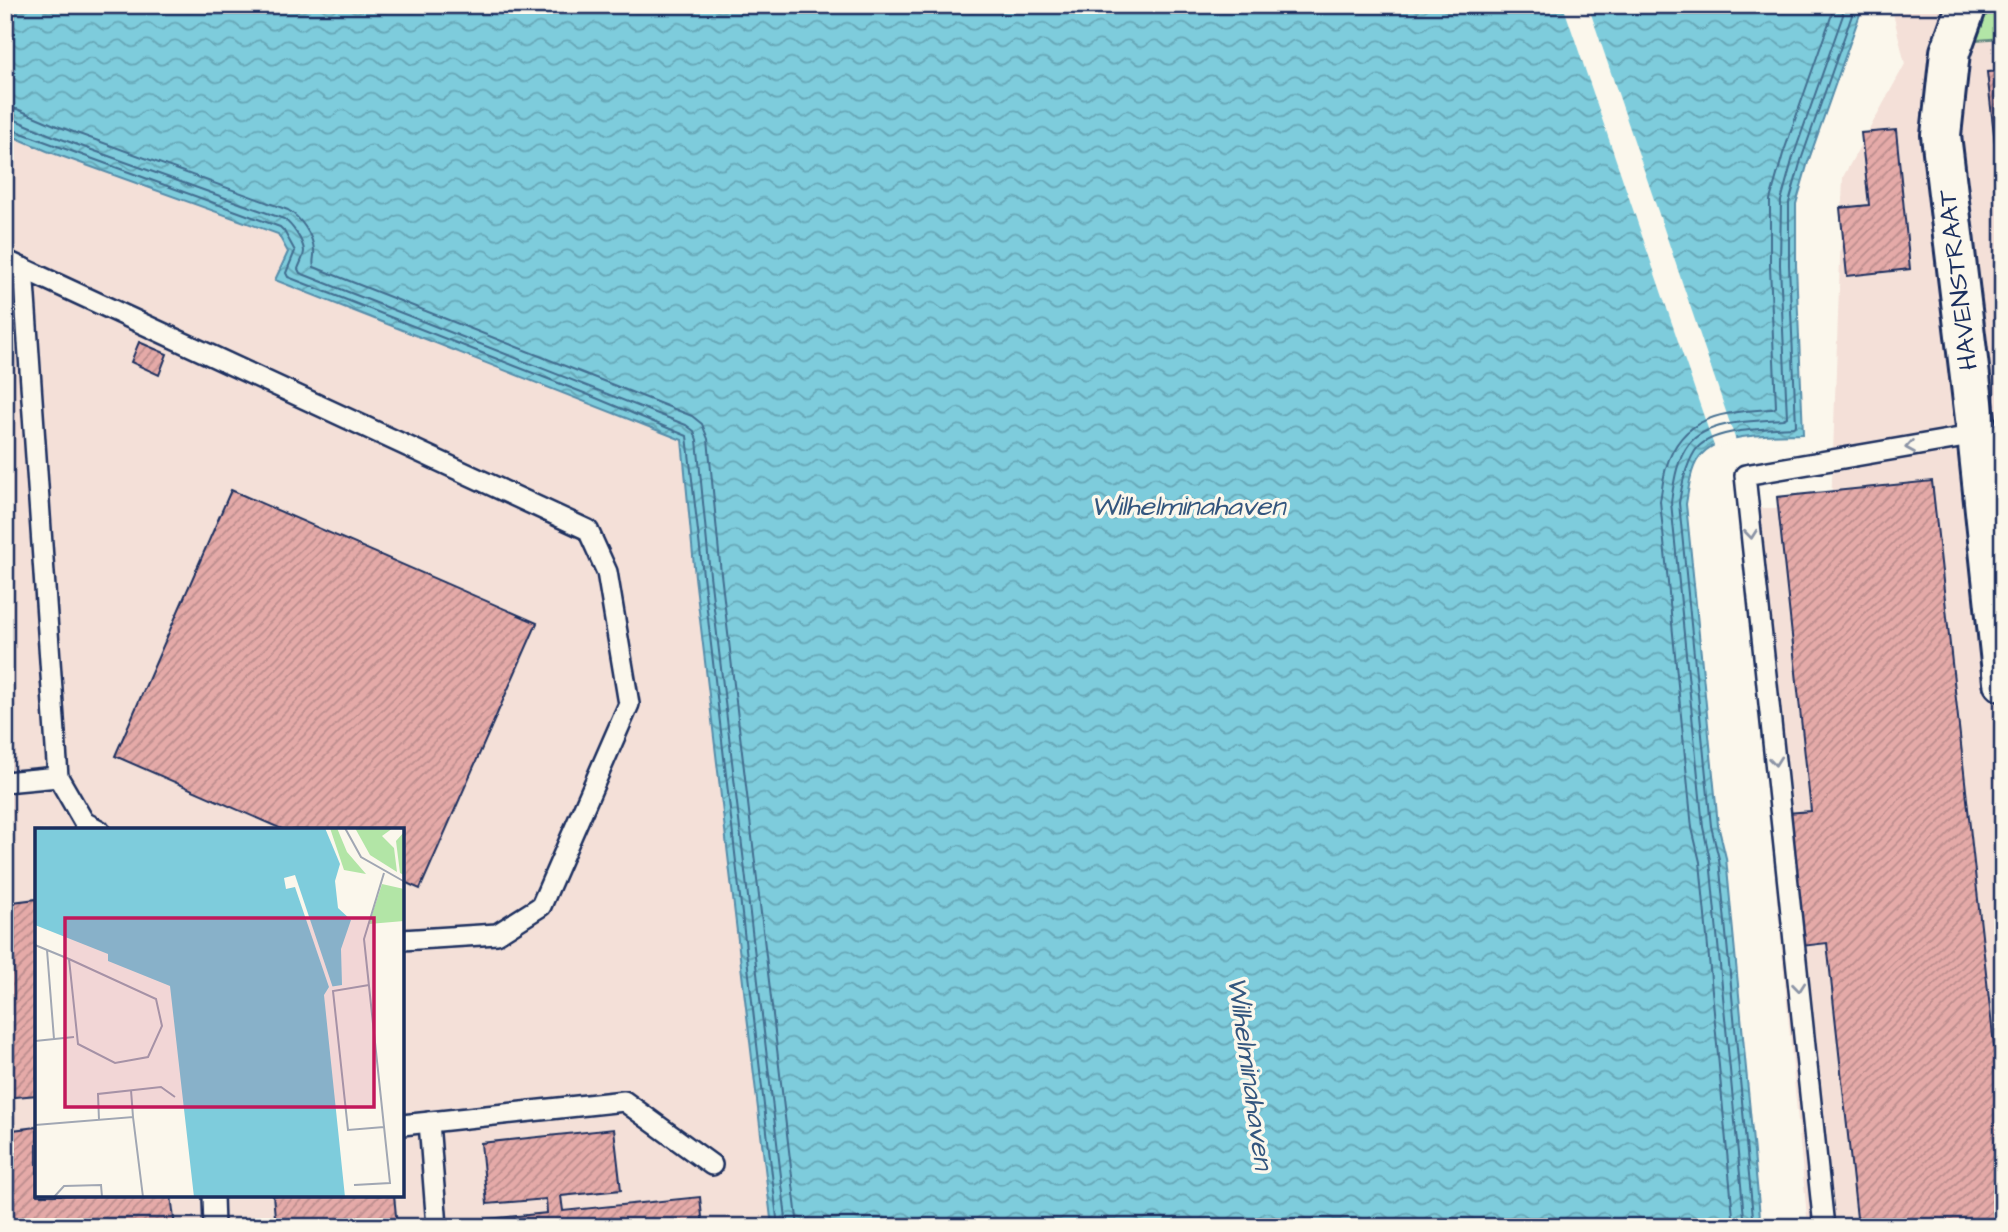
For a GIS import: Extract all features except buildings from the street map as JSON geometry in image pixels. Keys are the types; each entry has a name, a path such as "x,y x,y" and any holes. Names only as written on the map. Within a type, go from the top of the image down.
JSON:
{"street":[{"name":"HAVENSTRAAT","path":"1966,5 1950,52 1941,135 2003,682"}],"lane":[{"path":"95,828 84,822 58,777 14,264 588,530 607,572 629,704 541,906 497,934 404,940"},
{"path":"1824,1227 1745,475 1977,435"},
{"path":"5,782 58,777"},
{"path":"404,1125 624,1101 712,1165"},
{"path":"429,1122 437,1227"},
{"path":"213,1197 214,1227"}],"shaded area":[{"path":"1891,5 2003,5 2003,1227 1808,1227 1740,508 1831,508 1843,177 1905,64"},
{"path":"5,113 288,220 692,434 784,1227 5,1227"}],"green space":[{"path":"1989,5 2003,5 2003,38 1977,40"}],"water":[{"name":"Wilhelminahaven","path":"5,5 1857,5 1860,14 1796,204 1803,434 1750,436 1712,446 1695,464 1686,504 1718,825 1726,858 1761,1227 772,1227 695,577 682,440 275,280 288,252 278,234 47,151 5,133"}],"pier":[{"path":"1563,5 1588,5 1736,441 1715,449"}]}
